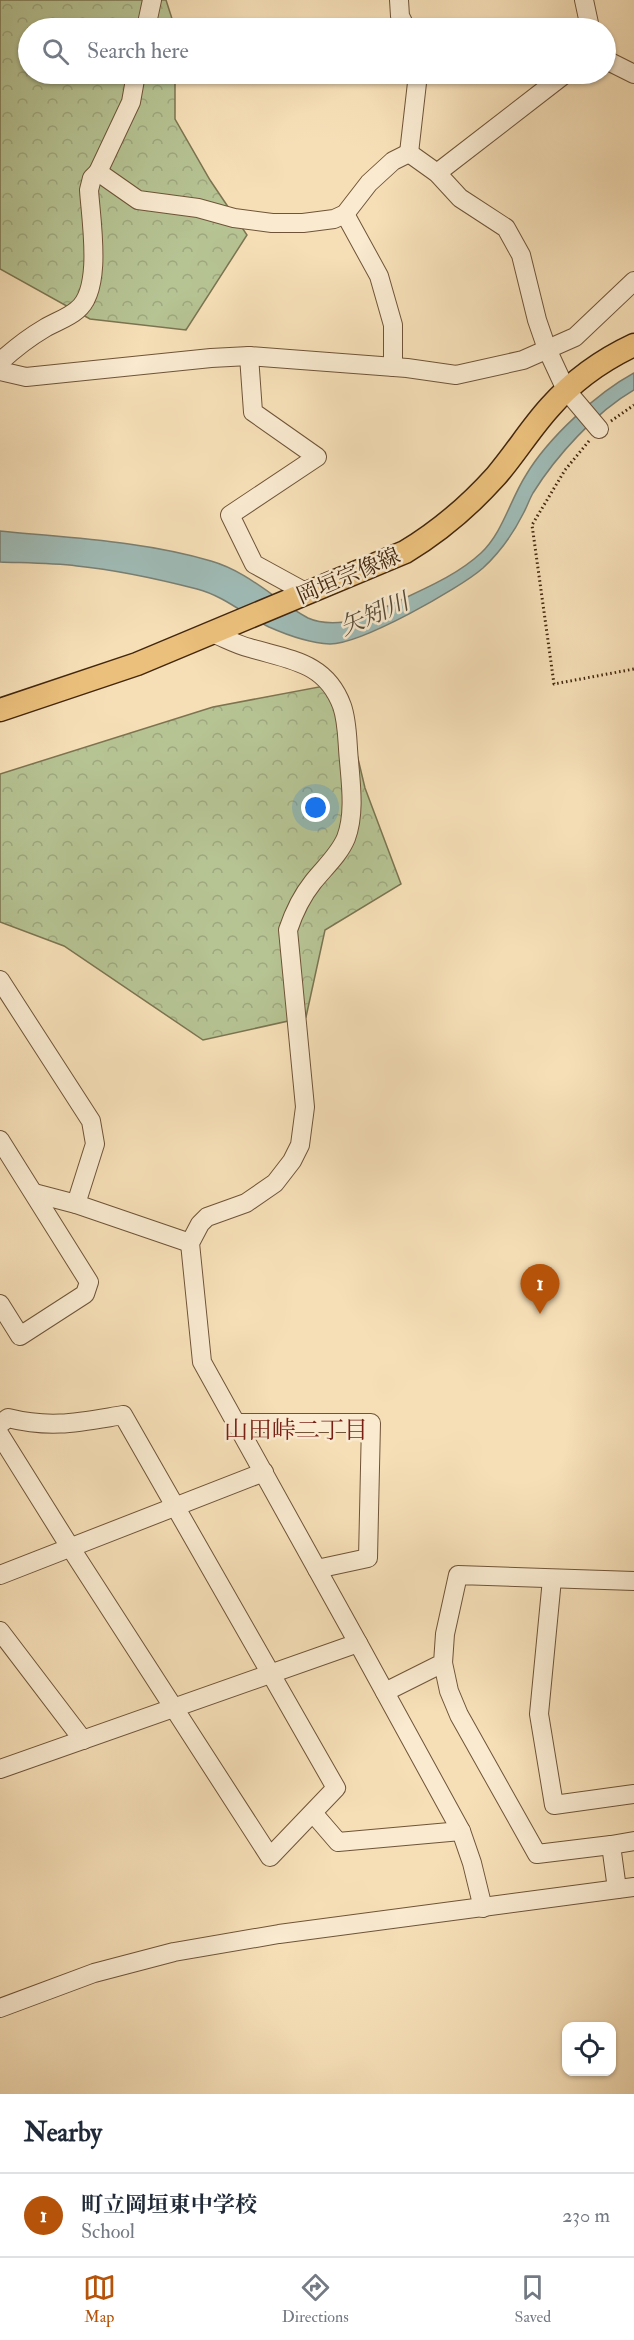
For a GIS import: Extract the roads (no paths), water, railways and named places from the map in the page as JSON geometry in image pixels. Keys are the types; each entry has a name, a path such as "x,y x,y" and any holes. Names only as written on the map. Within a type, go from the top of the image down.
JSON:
{"main road":[{"name":"岡垣宗像線","path":"0,710 137,664 405,552 443,528 496,475 566,390 595,367 634,345"}],"street":[{"path":"147,18 150,0"},
{"path":"399,0 401,18"},
{"path":"584,0 588,18"},
{"path":"616,65 634,74"},
{"path":"0,362 19,345 77,310 87,300 93,284 94,261 89,190 92,178 98,172 130,102 134,84"},
{"path":"409,153 417,84"},
{"path":"437,173 552,84"},
{"path":"98,172 138,200 198,208 234,218 272,223 303,223 334,219 345,214 369,183 393,161 409,153"},
{"path":"409,153 437,173 460,198 506,228 521,255 537,320 547,349 566,390 599,429"},
{"path":"345,214 379,276 393,325 393,367"},
{"path":"0,371 26,377 249,356 393,367 456,375 523,360 574,337 634,281"},
{"path":"249,356 253,412 317,457 230,515 254,564 302,595"},
{"path":"212,633 247,648 302,662 319,672 328,683 343,708 351,787 351,813 346,837 338,853 294,910 288,930 305,1107 300,1145 292,1161 274,1183 246,1203 207,1217 200,1224 190,1243 202,1362 461,1831 483,1908"},
{"path":"0,980 91,1121 94,1144 76,1203"},
{"path":"0,1140 89,1282 85,1294 20,1336 0,1304"},
{"path":"34,1193 76,1203 190,1243"},
{"path":"0,1425 8,1418 32,1424 63,1425 123,1415 336,1788 270,1857 0,1435"},
{"path":"236,1424 371,1423 368,1558 317,1569"},
{"path":"0,1575 264,1472"},
{"path":"634,1581 458,1575 445,1634 443,1663 449,1691 459,1715 537,1854 634,1841"},
{"path":"552,1579 539,1714 554,1805 634,1794"},
{"path":"0,1631 83,1740"},
{"path":"0,1769 358,1643"},
{"path":"385,1692 443,1663"},
{"path":"313,1813 338,1842 461,1831"},
{"path":"0,2008 94,1973 174,1952 279,1934 626,1888 611,1845"}],"water":[{"name":"矢矧川","path":"634,373 634,390 605,410 553,464 533,493 510,536 483,568 453,589 409,614 344,642 330,644 291,636 269,627 207,592 167,582 92,568 0,562 0,531 80,538 159,549 211,561 238,572 308,618 332,623 361,619 449,576 481,553 501,526 520,485 547,446 589,404"}],"place":[{"name":"町立岡垣東中学校","path":"540,1314"}],"district":[{"name":"山田峠二丁目","path":"296,1430"}]}
